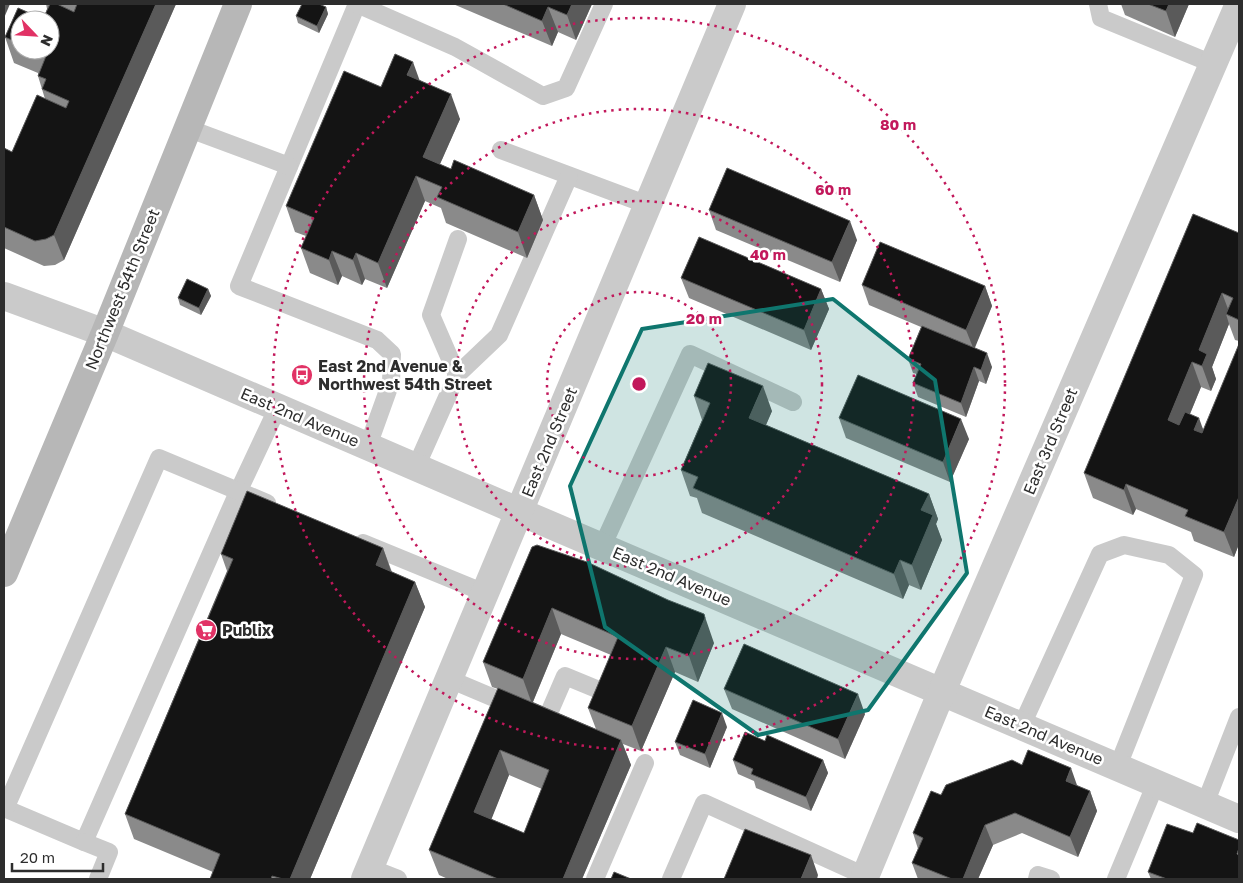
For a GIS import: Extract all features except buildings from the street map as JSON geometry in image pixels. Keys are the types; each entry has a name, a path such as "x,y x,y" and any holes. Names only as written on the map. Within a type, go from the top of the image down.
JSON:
{"main road":[{"name":"Northwest 54th Street","path":"4,573 11,536 105,333 238,4"}],"street":[{"name":"East 2nd Street","path":"367,874 732,4"},
{"name":"East 3rd Street","path":"864,878 942,691 1239,4"},
{"name":"East 2nd Avenue","path":"4,296 105,333 1239,819"}],"lane":[{"path":"368,446 391,382 392,354 377,340 239,286 357,4 455,47 543,96 566,88 604,4"},
{"path":"1098,4 1101,18 1213,64"},
{"path":"188,128 289,166"},
{"path":"501,150 648,205"},
{"path":"416,467 457,375 499,334 569,176"},
{"path":"457,375 431,315 458,239"},
{"path":"602,547 690,354 793,402"},
{"path":"84,842 238,492 278,407"},
{"path":"98,879 109,852 5,808 159,458 284,510"},
{"path":"348,536 485,592"},
{"path":"1022,726 1100,554 1124,545 1169,555 1194,575 1118,766"},
{"path":"449,679 546,720 565,676 599,690"},
{"path":"1205,804 1239,717"},
{"path":"595,879 645,763"},
{"path":"1116,879 1156,783"},
{"path":"671,879 704,803 864,878"},
{"path":"367,874 398,879"},
{"path":"1037,879 1038,875 1051,879"}],"highlighted area":[{"path":"833,299 935,380 967,573 868,710 758,735 605,627 570,486 642,329"}],"place":[{"name":"East 2nd Avenue & Northwest 54th Street","path":"302,375"},
{"name":"Publix","path":"206,630"}]}
